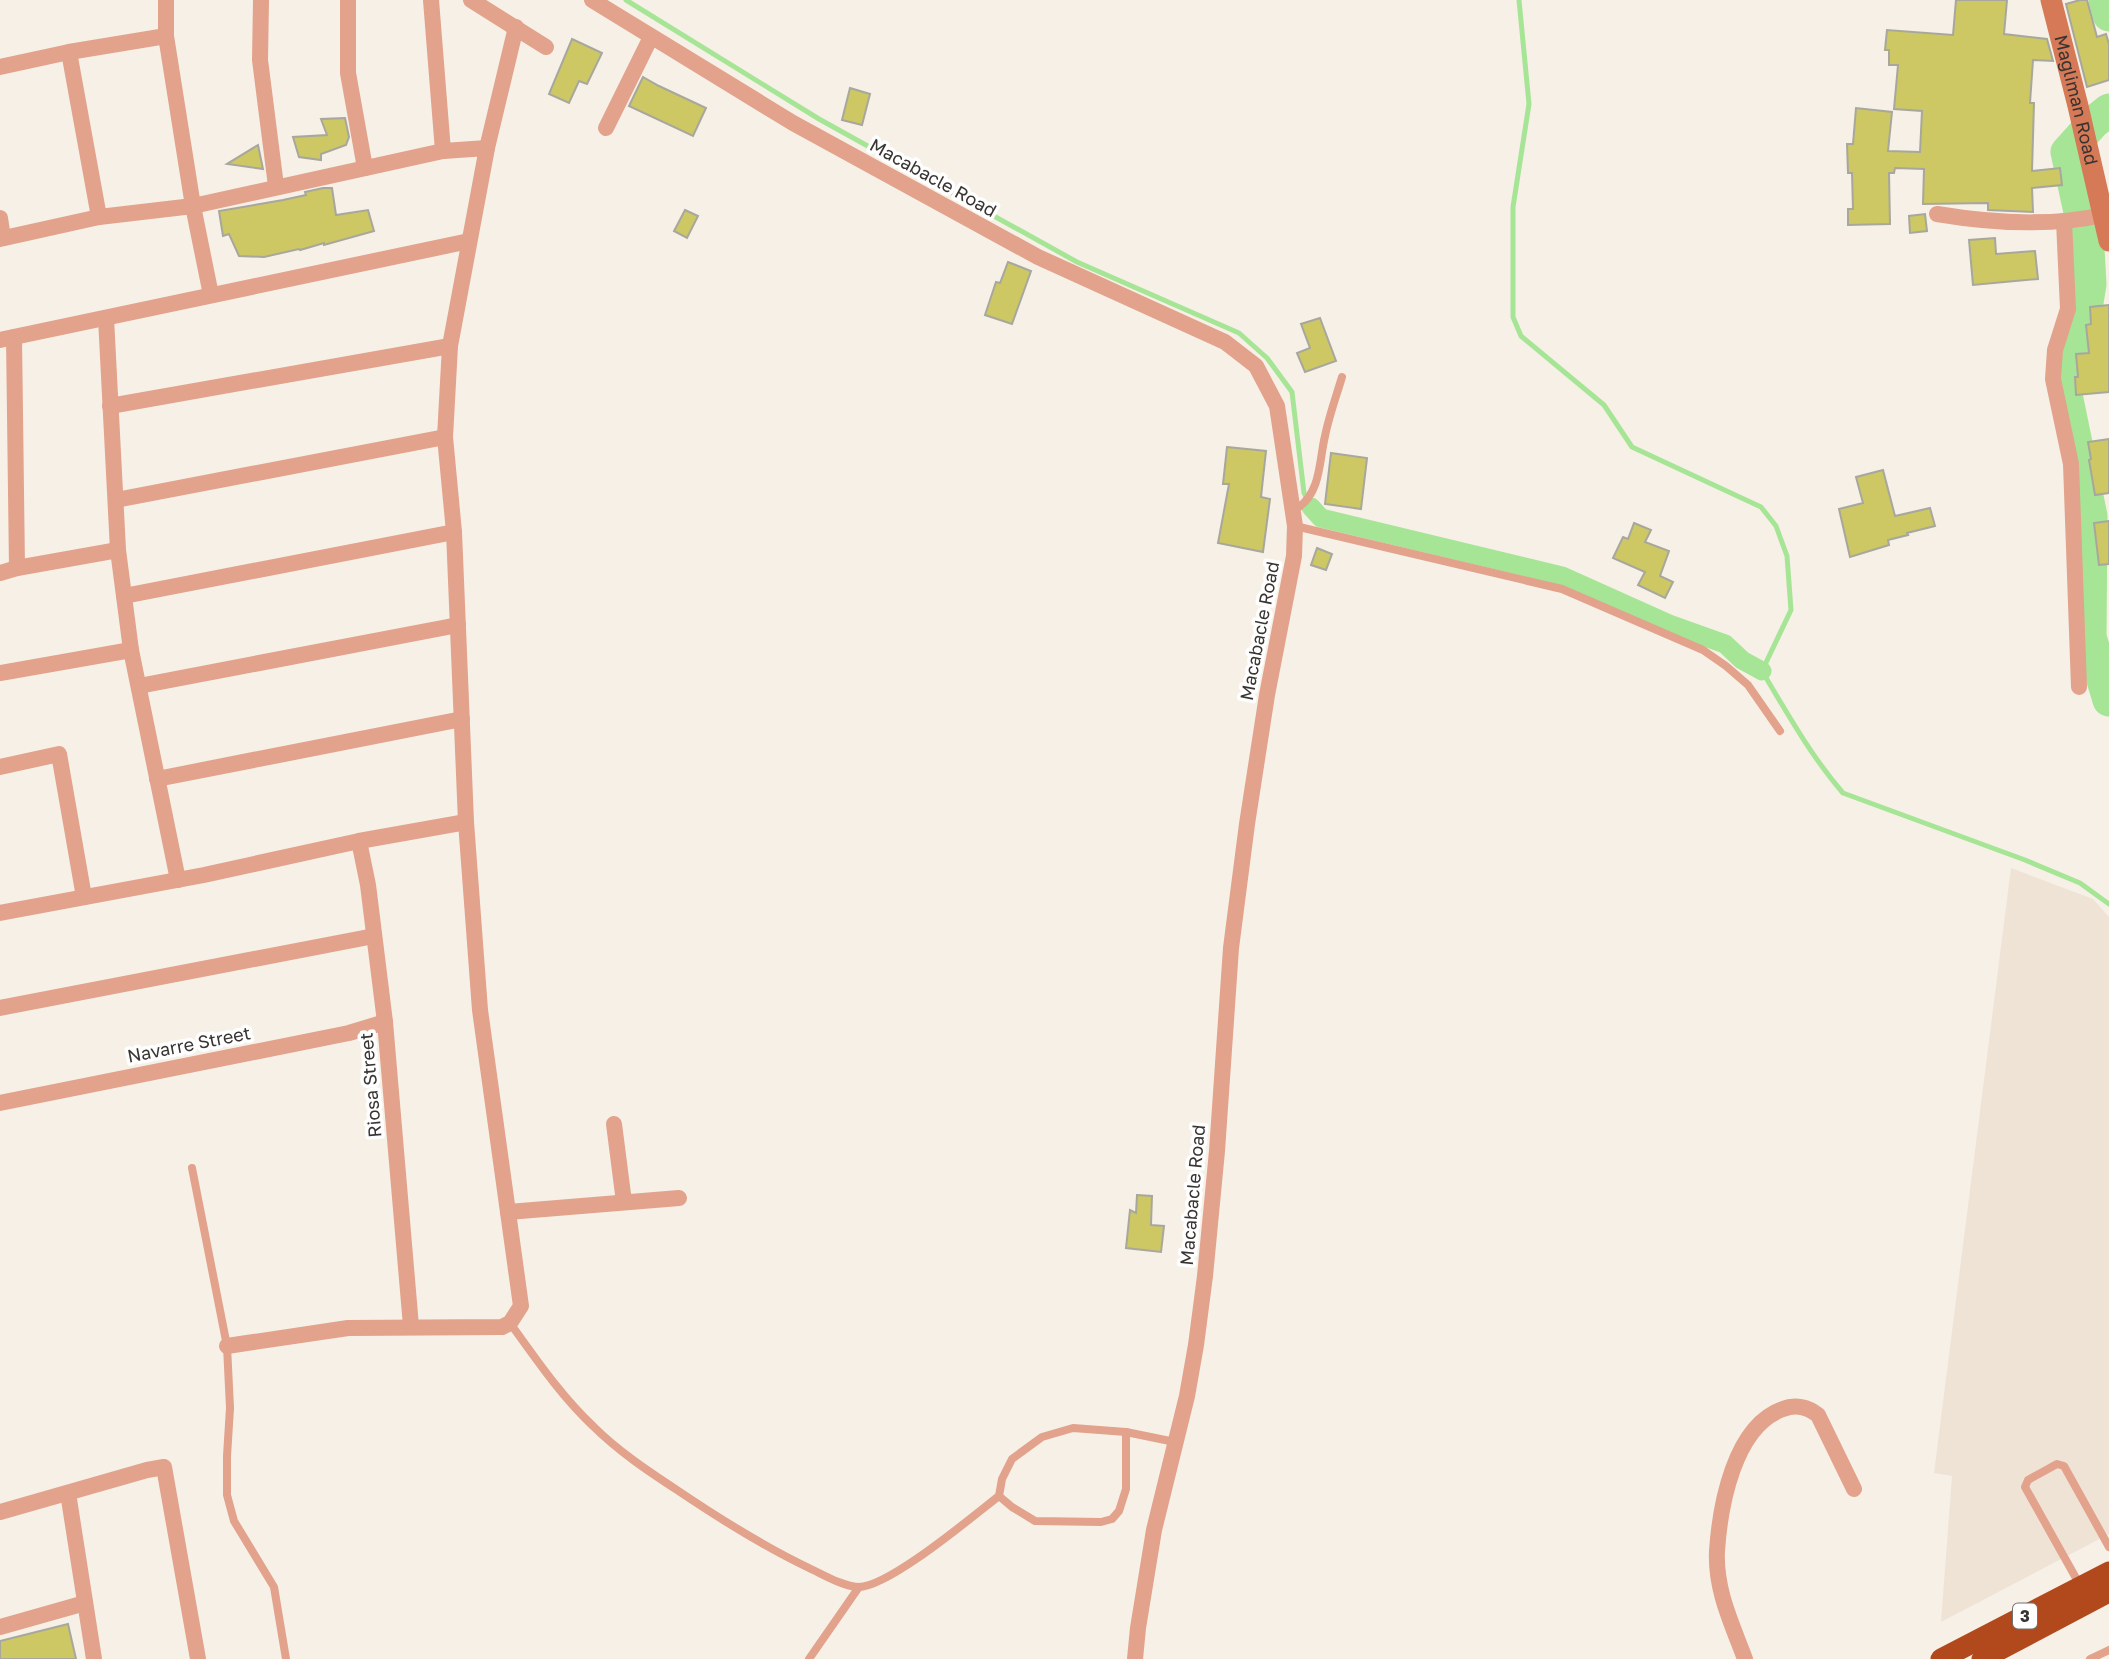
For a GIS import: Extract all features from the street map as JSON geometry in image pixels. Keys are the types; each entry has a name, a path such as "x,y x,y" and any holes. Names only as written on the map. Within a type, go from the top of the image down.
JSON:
{"highway":[{"name":"3","path":"1941,1659 2109,1572"},
{"name":"3","path":"1982,1659 2109,1592"}],"street":[{"path":"166,0 166,36 193,206 211,295"},
{"path":"261,0 260,60 276,186"},
{"path":"348,0 348,73 365,168"},
{"path":"431,0 443,151"},
{"path":"471,0 546,47"},
{"name":"Macabacle Road","path":"592,0 793,123 1038,257 1241,352 1256,366 1278,406 1295,526 1294,556 1267,695 1231,948 1222,1091 1205,1276 1192,1370 1154,1530 1135,1659"},
{"name":"Magliman Road","path":"2050,0 2085,139 2081,218 2109,241"},
{"path":"227,1346 348,1328 502,1326 510,1324 521,1306 480,1010 466,822 454,532 445,437 450,346 468,241 516,27"},
{"path":"0,66 166,36"},
{"path":"606,128 651,37"},
{"path":"69,52 99,216"},
{"path":"0,218 2,238 99,216 193,206 443,151 487,148"},
{"path":"1937,214 1992,221 2081,218 2068,309 2055,350 2053,379 2071,464 2079,687"},
{"path":"17,568 7,339 468,241"},
{"path":"106,318 118,550 131,650 178,880"},
{"path":"110,406 450,346"},
{"path":"116,500 445,437"},
{"path":"124,596 454,532"},
{"path":"0,573 118,550"},
{"path":"139,687 458,625"},
{"path":"0,673 131,650"},
{"path":"158,779 462,719"},
{"path":"0,767 58,754 84,898"},
{"path":"0,913 466,822"},
{"name":"Riosa Street","path":"359,841 368,885 385,1022 411,1326"},
{"path":"0,1008 374,936"},
{"name":"Navarre Street","path":"0,1103 349,1033 385,1022"},
{"path":"614,1124 624,1202"},
{"path":"508,1212 679,1198"},
{"path":"1745,1659 1721,1598 1717,1552 1727,1490 1735,1462 1746,1441 1770,1413 1787,1407 1810,1408 1818,1415 1854,1489"},
{"path":"0,1512 164,1466 198,1659"},
{"path":"68,1493 94,1659"},
{"path":"0,1627 85,1603"}],"lane":[{"path":"1292,507 1298,507 1307,501 1317,480 1324,436 1342,377"},
{"path":"1295,526 1562,589 1703,650 1748,685 1780,730"},
{"path":"192,1168 227,1346 230,1408 227,1495 234,1521 274,1587 286,1659"},
{"path":"510,1324 560,1391 593,1427 632,1460 716,1517 771,1550 832,1579 859,1587 883,1581 908,1565 999,1496 1002,1479 1012,1459 1042,1437 1073,1428 1126,1432 1175,1442"},
{"path":"999,1496 1035,1521 1101,1522 1112,1519 1119,1511 1126,1489 1126,1432"},
{"path":"2081,1587 2025,1486 2028,1480 2056,1464 2064,1466 2109,1547"},
{"path":"809,1659 859,1587"},
{"path":"2091,1659 2109,1650"}],"shaded area":[{"path":"2011,868 2093,899 2109,917 2109,1534 1941,1622 1952,1476 1934,1473"}],"building":[{"path":"1956,0 2007,0 2004,34 2047,39 2053,61 2033,60 2030,103 2034,103 2032,171 2060,168 2062,185 2032,188 2033,212 1988,210 1988,203 1923,204 1924,169 1895,168 1894,173 1889,173 1890,224 1848,225 1848,209 1853,209 1852,173 1848,173 1847,144 1853,144 1856,108 1892,112 1888,151 1920,152 1922,111 1894,109 1898,65 1889,65 1889,50 1885,50 1887,30 1953,35"},
{"path":"2087,0 2097,37 2106,34 2109,44 2109,80 2087,87 2066,4"},
{"path":"572,39 602,53 587,84 579,81 569,103 549,94"},
{"path":"643,77 706,108 693,136 629,106"},
{"path":"850,88 870,94 862,125 842,120"},
{"path":"345,118 349,137 346,145 321,154 321,160 299,157 293,137 327,135 321,119"},
{"path":"258,145 263,169 227,164"},
{"path":"332,188 336,215 368,210 374,231 324,245 264,257 239,256 229,234 223,236 219,211 306,195 305,192"},
{"path":"685,210 698,216 687,238 674,231"},
{"path":"1925,214 1927,231 1910,233 1909,216"},
{"path":"1995,238 1996,254 2035,251 2038,279 1973,285 1969,240"},
{"path":"1008,262 1031,271 1012,324 985,315 996,282 1000,283"},
{"path":"2109,305 2109,392 2076,395 2076,354 2089,353 2086,325 2091,324 2090,307"},
{"path":"1320,318 1336,361 1305,372 1297,353 1310,348 1301,324"},
{"path":"2109,439 2109,493 2095,495 2088,442"},
{"path":"1227,447 1266,451 1261,497 1270,499 1263,552 1218,543 1229,484 1223,484"},
{"path":"1331,453 1367,458 1361,509 1325,504"},
{"path":"1883,470 1895,516 1930,508 1935,526 1907,533 1908,535 1888,540 1889,545 1850,557 1839,509 1863,503 1856,477"},
{"path":"2109,521 2109,564 2099,565 2094,523"},
{"path":"1634,523 1651,530 1645,542 1669,551 1660,576 1673,582 1665,598 1638,585 1645,572 1613,558 1623,537 1628,539"},
{"path":"1317,548 1332,554 1326,570 1311,565"},
{"path":"1137,1195 1152,1196 1151,1225 1164,1226 1161,1252 1126,1248 1130,1210 1136,1213"},
{"path":"68,1624 76,1659 0,1659 0,1641"}],"waterway":[{"path":"626,0 819,119 1077,262 1239,333 1267,358 1292,392 1304,493 1311,507"},
{"path":"1519,0 1529,104 1513,207 1513,317 1521,336 1604,405 1632,447 1761,507 1776,526 1787,556 1791,610 1762,671 1810,749 1843,793 2025,860 2080,883 2109,904"},
{"path":"2105,0 2109,15"},
{"path":"2109,110 2094,122 2067,152 2088,249 2090,284 2085,315 2063,380 2091,516 2090,637 2109,700"},
{"path":"1311,507 1321,518 1562,576 1669,624 1725,644 1742,660 1762,671"},
{"path":"1562,576 1624,605"}]}
